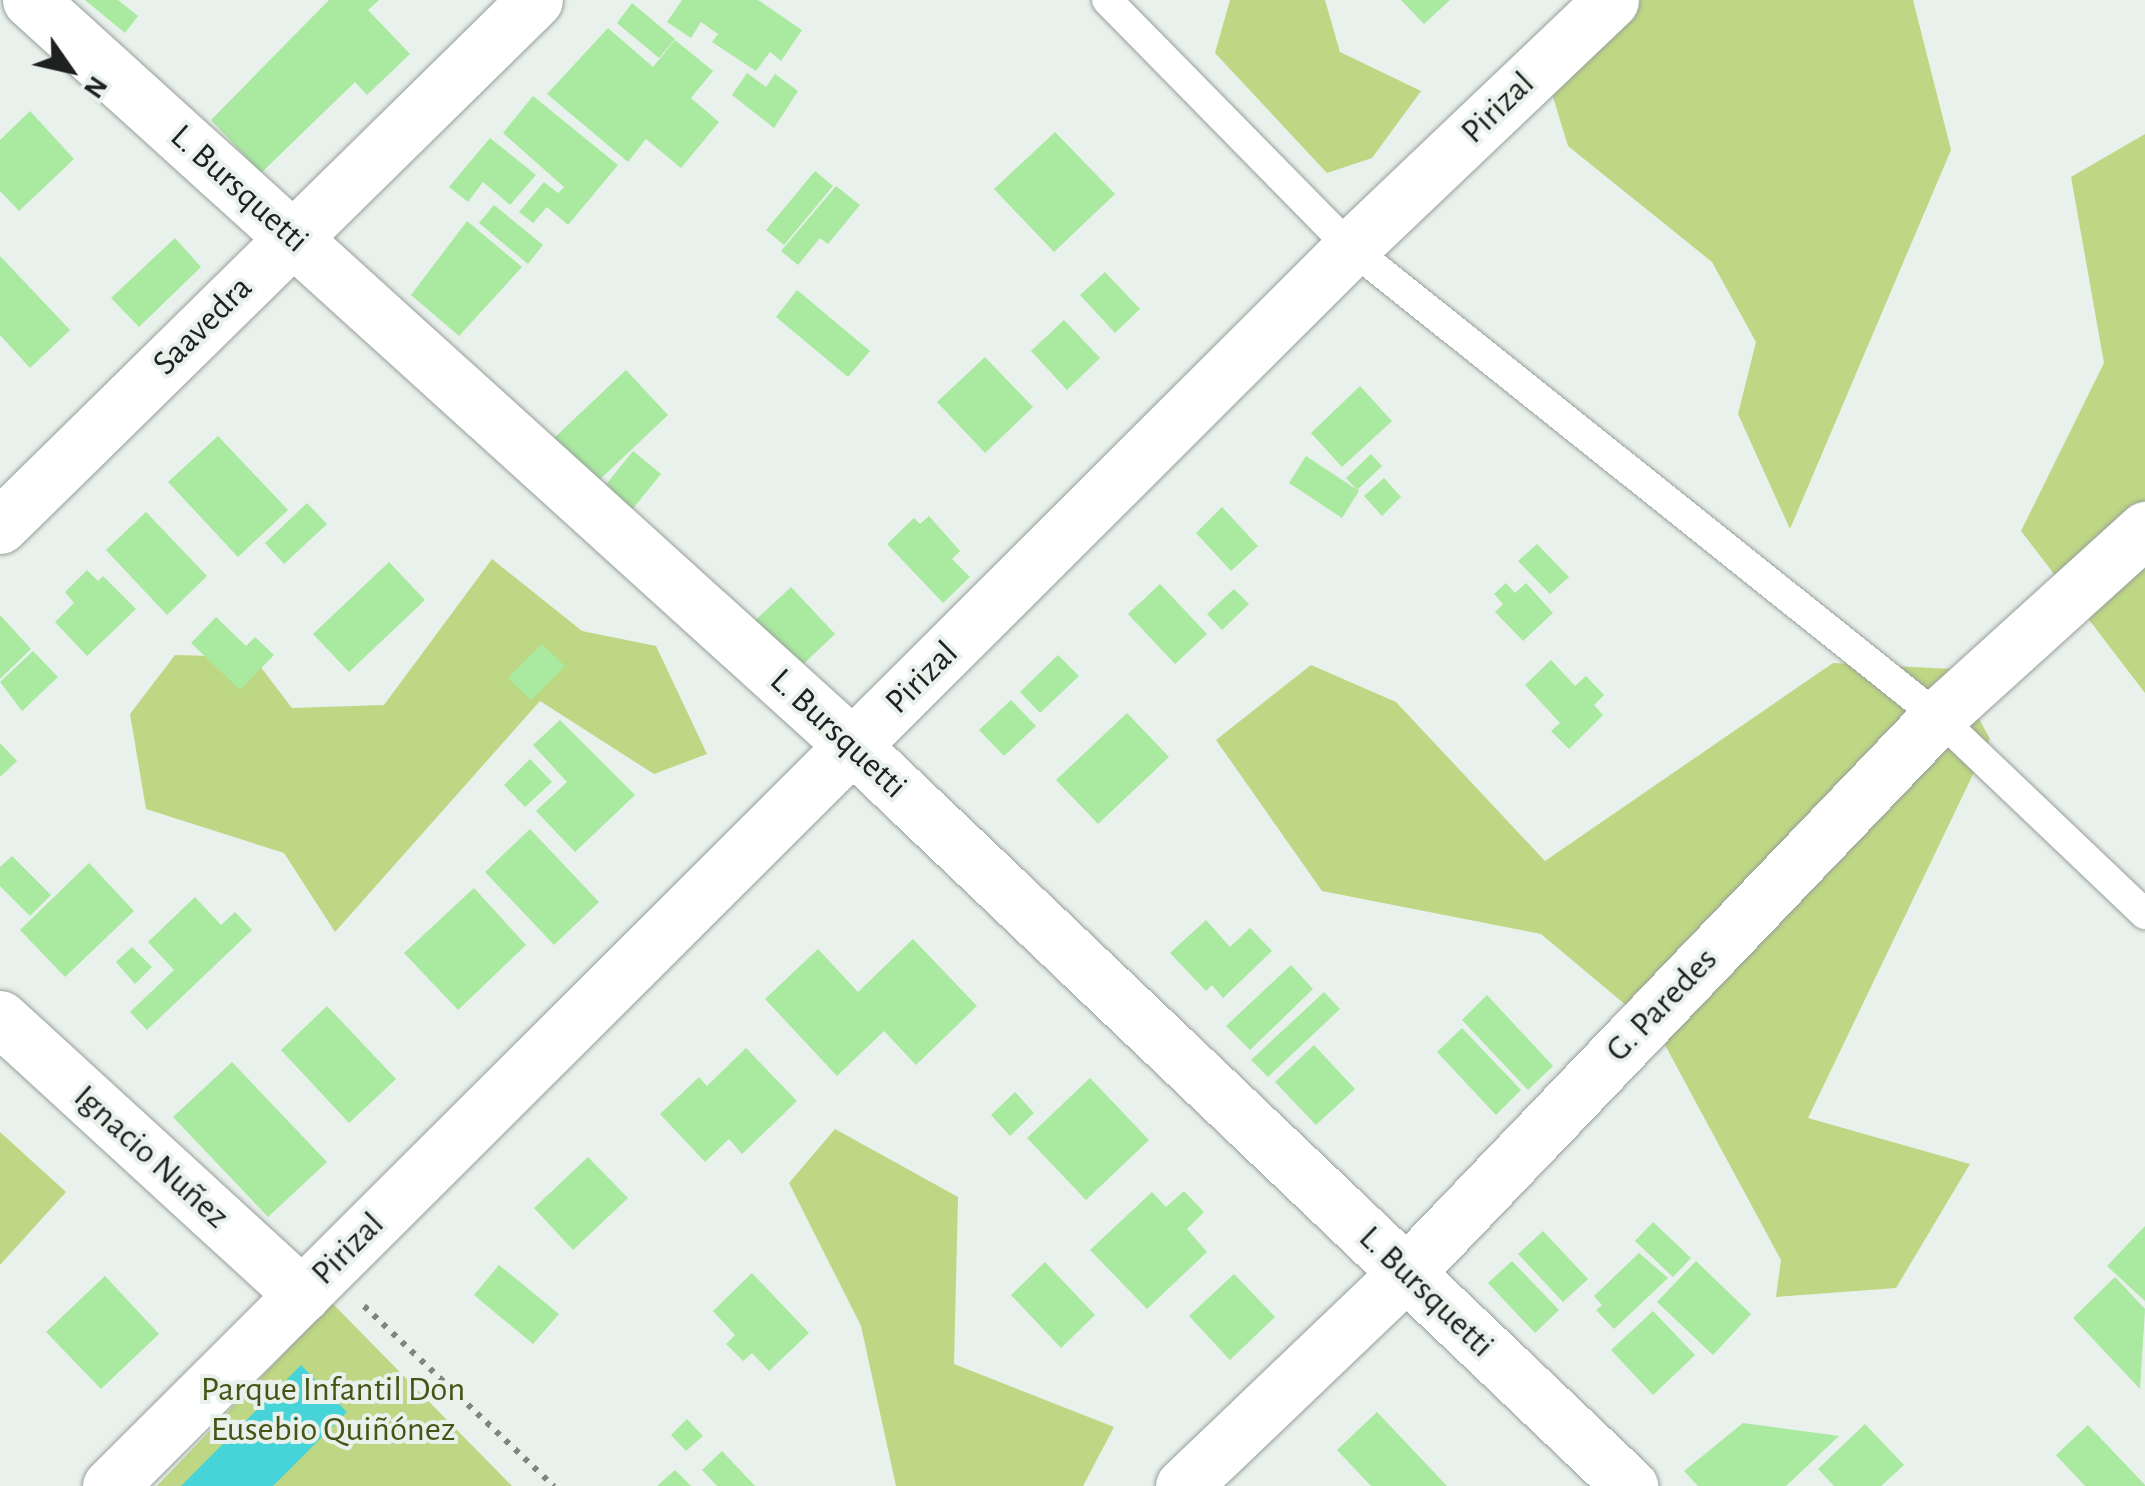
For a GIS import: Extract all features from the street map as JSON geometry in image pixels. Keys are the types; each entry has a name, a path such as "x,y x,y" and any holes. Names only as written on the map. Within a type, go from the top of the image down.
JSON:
{"street":[{"name":"L. Bursquetti","path":"30,0 854,747 1630,1486"},
{"name":"Saavedra","path":"0,526 535,0"},
{"name":"Pirizal","path":"110,1486 1351,248 1611,0"},
{"name":"G. Paredes","path":"1183,1486 1406,1273 1938,718 2145,529"},
{"name":"Ignacio Nuñez","path":"0,1018 315,1283"}],"lane":[{"path":"1107,0 1351,248 1938,718 2145,914"}],"path":[{"path":"315,1283 554,1486"}],"green space":[{"path":"1230,0 1325,0 1340,52 1421,91 1372,158 1327,173 1215,53"},
{"path":"1581,0 1913,0 1951,150 1790,529 1738,414 1756,342 1712,262 1568,146 1543,64"},
{"path":"2145,134 2145,693 2021,531 2104,363 2071,177"},
{"path":"492,559 582,631 656,646 707,754 654,774 540,701 335,932 284,853 146,809 130,714 175,655 253,657 292,708 384,705"},
{"path":"1833,663 1952,669 1990,739 1808,1118 1970,1164 1896,1288 1776,1297 1781,1260 1658,1032 1541,934 1322,891 1216,740 1311,665 1396,702 1545,861"},
{"path":"835,1129 958,1197 954,1364 1114,1427 1083,1486 896,1486 861,1326 789,1183"},
{"path":"0,1132 66,1192 0,1265"},
{"name":"Parque Infantil Don Eusebio Quiñónez","path":"332,1303 512,1486 157,1486"}],"water":[{"path":"301,1365 347,1412 273,1486 181,1486"}],"building":[{"path":"85,0 118,0 138,16 125,33"},
{"path":"329,0 379,0 368,10 410,54 367,95 355,82 261,173 211,120"},
{"path":"682,0 758,0 802,30 781,61 770,52 756,71 712,42 718,34 701,22 691,38 667,22"},
{"path":"1401,0 1450,0 1424,24"},
{"path":"632,3 675,39 659,58 617,23"},
{"path":"608,28 653,67 675,40 713,71 691,98 719,122 681,168 646,139 628,162 547,94"},
{"path":"747,73 766,87 775,74 798,91 774,128 732,95"},
{"path":"533,96 618,165 568,225 547,207 533,223 519,212 544,182 558,193 564,187 503,133"},
{"path":"30,111 74,159 19,211 0,191 0,140"},
{"path":"1055,132 1115,194 1054,252 994,189"},
{"path":"490,138 536,175 510,205 483,182 468,202 449,187"},
{"path":"815,171 833,186 784,245 766,230"},
{"path":"836,186 860,205 828,244 820,238 798,265 781,251"},
{"path":"494,205 543,245 528,264 479,223"},
{"path":"467,221 522,267 459,336 411,295"},
{"path":"175,238 201,267 139,327 111,298"},
{"path":"0,256 70,330 30,368 0,335"},
{"path":"1105,272 1140,309 1115,333 1080,295"},
{"path":"797,290 870,351 848,377 776,317"},
{"path":"1064,320 1100,358 1067,390 1031,351"},
{"path":"985,357 1033,407 985,453 937,402"},
{"path":"626,370 668,415 595,484 553,439"},
{"path":"1360,386 1392,421 1342,467 1311,433"},
{"path":"218,436 288,510 238,557 168,482"},
{"path":"633,451 661,474 631,511 603,488"},
{"path":"1371,454 1382,466 1357,490 1346,478"},
{"path":"1306,456 1359,491 1342,518 1289,483"},
{"path":"1384,478 1401,497 1382,516 1364,496"},
{"path":"307,503 327,524 284,564 265,543"},
{"path":"1222,507 1258,546 1231,571 1196,533"},
{"path":"146,512 207,576 167,615 106,550"},
{"path":"929,516 960,551 952,559 970,577 943,603 887,544 914,518 920,524"},
{"path":"1537,544 1569,577 1550,594 1518,561"},
{"path":"389,562 425,600 349,672 313,634"},
{"path":"87,570 98,581 103,576 136,609 87,656 55,622 74,603 65,592"},
{"path":"1506,583 1515,593 1526,583 1553,613 1523,641 1495,612 1503,604 1494,594"},
{"path":"1160,584 1207,634 1175,664 1128,614"},
{"path":"791,587 835,634 792,675 748,627"},
{"path":"1234,589 1249,604 1222,630 1207,614"},
{"path":"0,615 31,649 0,679"},
{"path":"216,617 246,646 255,637 274,655 240,690 191,643"},
{"path":"542,644 565,666 531,700 508,678"},
{"path":"33,651 58,677 22,711 0,682"},
{"path":"1058,655 1079,676 1040,713 1020,692"},
{"path":"1551,660 1575,686 1586,676 1604,695 1594,705 1603,715 1569,749 1551,731 1560,723 1525,685"},
{"path":"1011,700 1036,726 1004,756 979,730"},
{"path":"1127,713 1169,757 1098,824 1056,780"},
{"path":"560,720 635,795 575,852 536,811 567,782 533,745"},
{"path":"0,743 17,761 0,777"},
{"path":"530,759 552,782 525,807 504,785"},
{"path":"530,829 599,902 554,945 485,872"},
{"path":"12,856 51,895 30,916 0,886 0,867"},
{"path":"89,863 134,911 65,977 20,930"},
{"path":"474,888 526,945 458,1010 404,953"},
{"path":"195,897 221,925 235,912 252,930 147,1030 130,1012 174,970 148,942"},
{"path":"1206,920 1230,947 1250,928 1272,951 1223,998 1212,985 1206,991 1170,953"},
{"path":"913,939 977,1006 916,1065 884,1031 837,1076 765,999 818,949 858,992"},
{"path":"132,947 152,967 135,984 116,962"},
{"path":"1291,965 1313,989 1250,1050 1226,1026"},
{"path":"1324,992 1340,1009 1268,1077 1251,1060"},
{"path":"1487,995 1553,1066 1528,1090 1462,1020"},
{"path":"327,1006 396,1079 349,1123 281,1050"},
{"path":"1462,1028 1521,1090 1496,1115 1437,1052"},
{"path":"1314,1045 1355,1089 1316,1125 1275,1082"},
{"path":"746,1048 797,1101 742,1154 729,1139 705,1162 660,1114 699,1077 707,1086"},
{"path":"232,1062 327,1162 268,1217 173,1117"},
{"path":"1090,1078 1149,1140 1086,1200 1027,1138"},
{"path":"1015,1092 1034,1113 1010,1136 991,1115"},
{"path":"588,1157 628,1198 573,1250 534,1208"},
{"path":"1184,1191 1204,1212 1187,1229 1207,1252 1147,1309 1090,1250 1152,1192 1166,1207"},
{"path":"1653,1222 1691,1258 1673,1277 1635,1241"},
{"path":"2145,1226 2145,1301 2107,1266"},
{"path":"1543,1231 1588,1279 1563,1302 1518,1254"},
{"path":"1639,1253 1668,1278 1614,1329 1596,1310 1602,1305 1594,1296"},
{"path":"1512,1261 1559,1310 1535,1333 1488,1283"},
{"path":"1696,1261 1751,1314 1713,1355 1657,1302"},
{"path":"1045,1262 1095,1315 1061,1348 1011,1295"},
{"path":"499,1265 559,1314 533,1344 474,1295"},
{"path":"752,1273 809,1333 769,1371 752,1353 743,1361 726,1344 735,1335 713,1311"},
{"path":"1234,1274 1275,1317 1230,1360 1189,1316"},
{"path":"105,1276 159,1334 101,1389 46,1332"},
{"path":"2115,1277 2145,1309 2140,1389 2073,1318"},
{"path":"1653,1311 1695,1355 1653,1395 1611,1350"},
{"path":"1377,1412 1447,1486 1371,1486 1337,1450"},
{"path":"687,1419 703,1436 686,1451 671,1435"},
{"path":"1743,1423 1839,1436 1786,1486 1698,1486 1684,1471"},
{"path":"1865,1424 1904,1465 1881,1486 1834,1486 1818,1469"},
{"path":"2088,1425 2145,1486 2085,1486 2056,1455"},
{"path":"722,1451 755,1486 717,1486 702,1470"},
{"path":"675,1470 691,1486 657,1486"}]}
